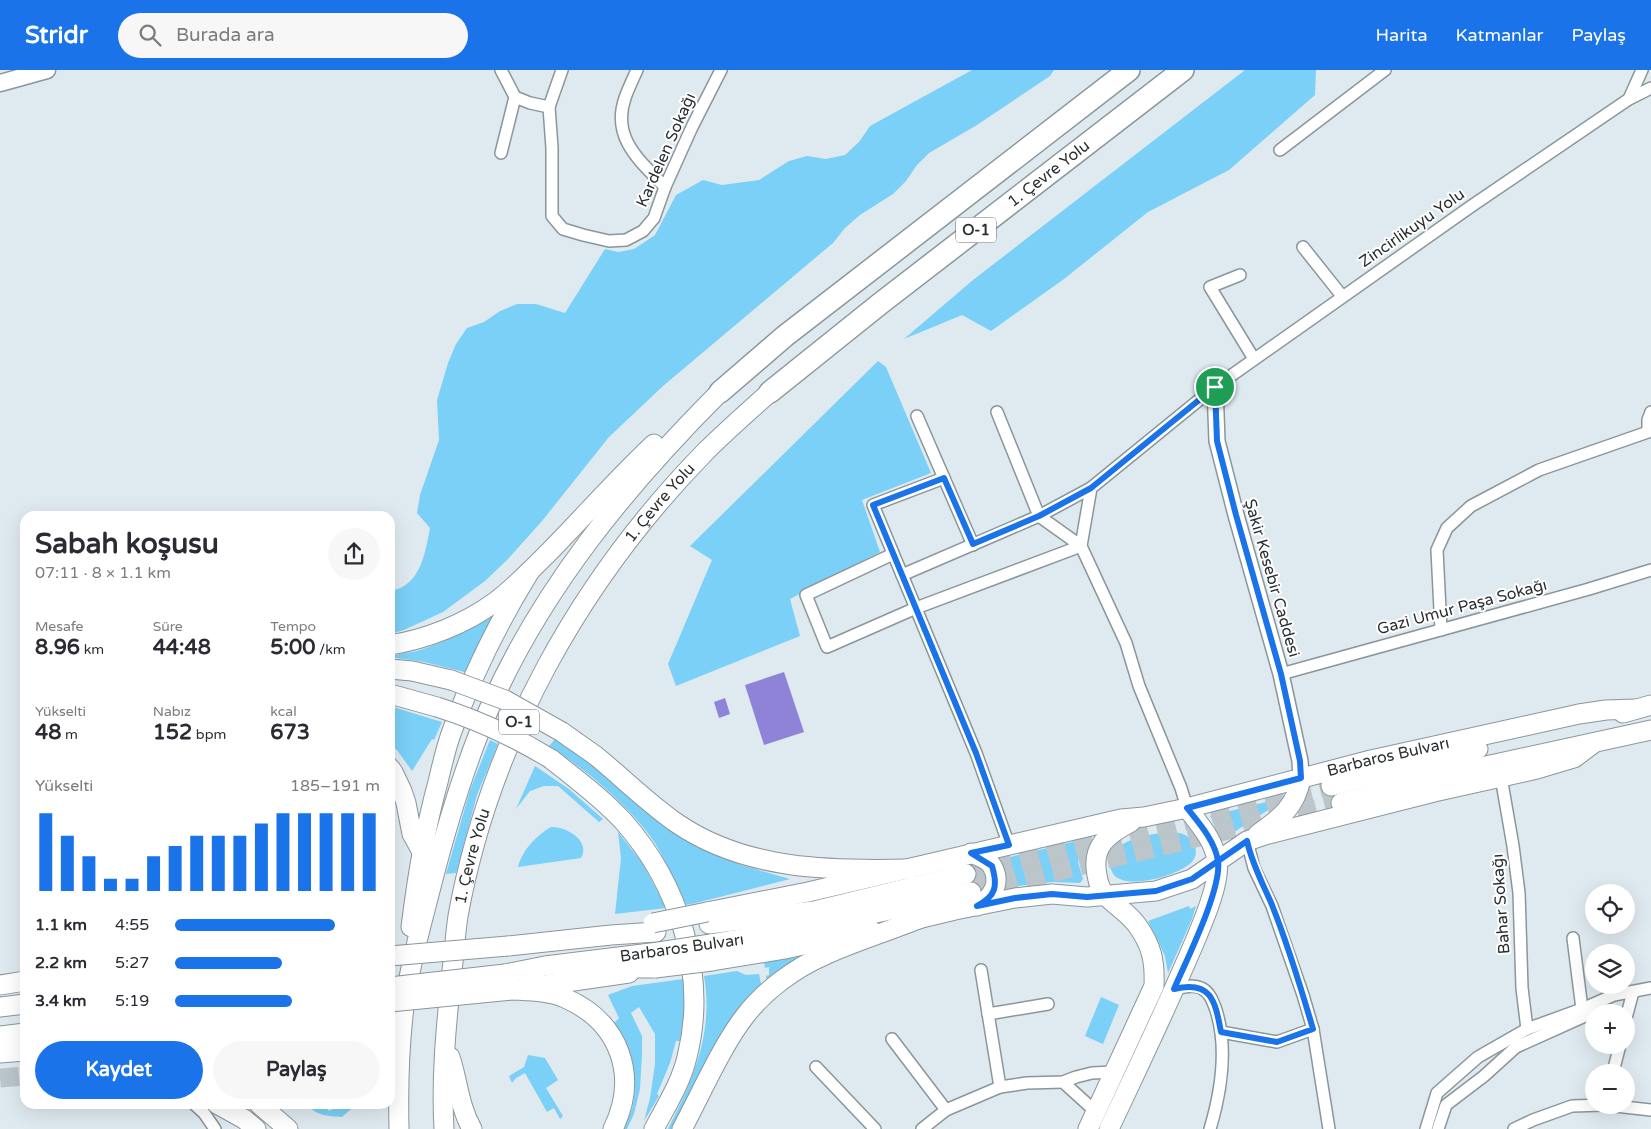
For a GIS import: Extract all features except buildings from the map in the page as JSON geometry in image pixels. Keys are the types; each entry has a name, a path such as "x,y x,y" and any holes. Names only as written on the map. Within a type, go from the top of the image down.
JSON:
{"highway":[{"name":"1. Çevre Yolu","path":"720,392 785,336 1129,70"},
{"name":"1. Çevre Yolu","path":"770,392 881,303 1182,70"}],"main road":[{"path":"0,84 48,70"},
{"path":"395,644 421,638 472,616 494,603 530,571 626,470 671,429 720,392"},
{"name":"1. Çevre Yolu","path":"399,1129 398,1001 423,920 461,782 488,710 532,624 586,543 640,476 720,392"},
{"name":"1. Çevre Yolu","path":"444,1129 444,1040 458,916 487,803 503,758 528,702 571,623 596,584 636,530 705,453 770,392"},
{"path":"530,571 515,596 475,675 452,730 431,803 422,852 406,967 398,1001 509,982 564,998 580,1006 596,1018 612,1036 620,1054 626,1086 623,1103 613,1129"},
{"path":"395,670 420,672 451,680 506,700 562,732 596,757 679,825 731,851 753,858 803,868 849,870 909,869"},
{"path":"395,695 437,707 495,728 518,739 551,759 604,803 623,822 640,843 658,872 685,934 694,982 694,1007 687,1058 677,1086 654,1129"},
{"name":"Barbaros Bulvarı","path":"909,869 1121,819 1144,817 1187,808 1371,760 1579,714 1643,707"},
{"name":"Barbaros Bulvarı","path":"1331,786 1488,746 1585,724 1643,707"},
{"name":"Barbaros Bulvarı","path":"1340,803 1463,770 1576,745 1594,744 1651,730"},
{"name":"Barbaros Bulvarı","path":"395,956 611,935 708,918 814,911 971,891 1015,898 1052,894 1087,897 1123,895 1168,888 1192,879 1247,841 1574,758 1594,744"},
{"path":"395,776 406,803 412,834 422,852"},
{"path":"1247,841 1272,824 1286,811 1296,798 1301,778"},
{"path":"1101,1123 1174,989 1210,902 1218,862 1206,833 1187,808"},
{"path":"1101,1123 1114,1072 1154,986 1155,966 1149,946 1136,924 1128,914 1105,895 1098,882 1095,858 1101,844 1118,829 1144,817"},
{"path":"971,853 992,866 995,879 994,890 986,901 971,891"},
{"path":"708,918 808,892 909,869"},
{"name":"Barbaros Bulvarı","path":"921,918 956,910 971,891"},
{"name":"Barbaros Bulvarı","path":"395,987 509,982 545,966 657,960 712,952 779,933 971,891"},
{"path":"712,952 785,949 921,918"},
{"path":"682,1129 732,1036 744,1018 769,990 824,955 921,918"},
{"path":"0,985 20,982"},
{"path":"0,1007 20,1005"},
{"path":"0,1036 20,1034"},
{"path":"444,1040 454,1068 461,1104 472,1129"},
{"path":"0,1053 20,1051"},
{"path":"226,1109 244,1119 256,1129"},
{"path":"265,1109 288,1129"}],"street":[{"path":"501,70 515,97 530,103 549,106 562,70"},
{"path":"638,70 624,99 620,119 623,133 632,152 665,187"},
{"name":"Kardelen Sokağı","path":"549,106 552,148 552,216 563,229 583,236 609,241 626,240 643,231 654,218 665,187 692,127 721,70"},
{"path":"1280,150 1385,70"},
{"path":"1629,99 1642,70"},
{"name":"Zincirlikuyu Yolu","path":"902,575 1039,516 1091,488 1215,387 1342,296 1629,99 1651,88"},
{"path":"501,153 515,97"},
{"path":"1304,246 1342,296"},
{"path":"1240,275 1210,287 1254,359"},
{"name":"Şakir Kesebir Caddesi","path":"1215,387 1217,441 1281,674 1300,761 1301,778"},
{"path":"997,412 1039,516 1081,546 1126,643 1139,686 1181,788 1187,808"},
{"path":"1441,630 1437,550 1447,528 1471,506 1539,470 1648,432 1648,420 1651,412"},
{"path":"917,416 973,544"},
{"path":"944,478 873,505 976,753 1009,845"},
{"path":"1081,546 1091,488"},
{"path":"893,554 806,595 827,646 916,608 1081,546"},
{"name":"Gazi Umur Paşa Sokağı","path":"1281,674 1589,589 1651,570"},
{"name":"Bahar Sokağı","path":"1501,777 1519,893 1522,988 1526,1029"},
{"path":"1247,841 1254,868 1280,928 1313,1029 1329,1129"},
{"path":"1573,938 1582,1009"},
{"path":"981,970 1000,1087"},
{"path":"1174,989 1192,986 1201,987 1214,1003 1221,1032 1222,1055 1217,1097 1210,1129"},
{"path":"1635,992 1651,988"},
{"path":"1426,1129 1437,1092 1478,1057 1526,1029 1620,994"},
{"path":"1438,1129 1446,1104 1484,1076 1516,1047 1630,994"},
{"path":"988,1014 1048,1004"},
{"path":"1221,1032 1277,1042 1313,1029"},
{"path":"892,1039 946,1110"},
{"path":"816,1067 875,1129"},
{"path":"922,1129 946,1110 1000,1087 1027,1083 1063,1082 1092,1073 1114,1072"},
{"path":"1063,1082 1101,1123"},
{"path":"1514,1129 1572,1106 1585,1106"},
{"path":"1635,1108 1651,1110"},
{"path":"200,1109 215,1129"}],"shaded area":[{"path":"972,70 1054,70 1050,76 977,125 929,153 893,194 860,215 845,228 833,243 663,386 609,437 542,521 485,581 443,612 395,633 395,590 409,583 420,567 430,528 417,513 420,495 439,440 437,400 448,363 456,344 467,328 484,322 500,311 517,304 536,304 565,313 605,249 618,252 634,249 655,235 676,195 703,180 722,185 759,180 789,161 807,156 826,159 845,155 859,142 870,126"},
{"path":"1245,70 1316,70 1315,95 1229,170 1148,212 1064,279 991,331 962,315 904,339 973,280"},
{"path":"878,361 886,367 931,473 862,500 880,552 790,599 800,636 676,686 668,664 712,560 690,546"},
{"path":"501,608 468,673 424,662 395,658 395,656 420,650 442,642"},
{"path":"784,672 804,732 764,745 745,685"},
{"path":"725,698 730,714 719,718 714,702"},
{"path":"395,708 442,722 434,740 432,739 412,771 395,749"},
{"path":"556,738 703,848 741,865 790,879 683,905 665,861 650,836 628,810 603,786 549,746"},
{"path":"490,740 498,744 477,795 456,873 446,874 470,790"},
{"path":"535,766 569,789 603,819 599,822 558,786 544,786 530,791 516,809"},
{"path":"1278,799 1279,803 1225,838 1210,816"},
{"path":"551,827 557,827 570,832 580,840 583,846 581,858 518,867 523,855 531,844 540,834"},
{"path":"618,832 643,864 666,908 615,914 621,858"},
{"path":"1168,832 1183,834 1193,842 1196,850 1195,858 1186,867 1166,876 1144,881 1133,882 1123,880 1114,875 1110,867 1109,855 1115,849 1136,838"},
{"path":"1084,839 1078,862 1083,879 1080,883 1053,882 1009,887 1007,867 1002,859"},
{"path":"1189,906 1190,909 1196,906 1168,973 1165,956 1148,921"},
{"path":"808,956 767,985 766,976 769,975 769,967 765,968 764,962"},
{"path":"737,971 746,975 759,974 762,989 676,1129 668,1129 693,1074 704,1036 706,997 704,976"},
{"path":"683,979 686,1003 680,1041 676,1041 670,1063 657,1094 659,1096 644,1121 650,1098 655,1064 655,1034 639,1007 631,1013 642,1036 640,1089 634,1114 627,1129 622,1129 631,1112 634,1101 635,1077 626,1043 613,1024 619,1018 608,995 632,986"},
{"path":"1101,997 1119,1005 1103,1044 1085,1036"},
{"path":"528,1055 545,1058 558,1080 546,1088 563,1116 560,1119 554,1108 547,1112 525,1073 516,1078 512,1083 509,1076 524,1067"},
{"path":"312,1109 328,1109 329,1111 333,1109 351,1109 342,1117 327,1116"}],"tunnel":[{"path":"966,874 1331,786"},
{"path":"971,892 1341,803"},
{"path":"0,1078 20,1076"}],"route":[{"path":"1215,387 1091,488 1039,516 973,544 944,478 873,505 976,753 1009,845 971,853 992,866 995,879 994,890 991,896 977,906 1015,898 1052,894 1096,897 1156,891 1192,879 1218,862 1247,841 1254,868 1272,906 1313,1029 1277,1042 1221,1032 1214,1003 1205,990 1201,987 1192,986 1174,989 1210,902 1218,862 1206,833 1187,808 1301,778 1300,761 1281,674 1217,441 1215,387"}]}
